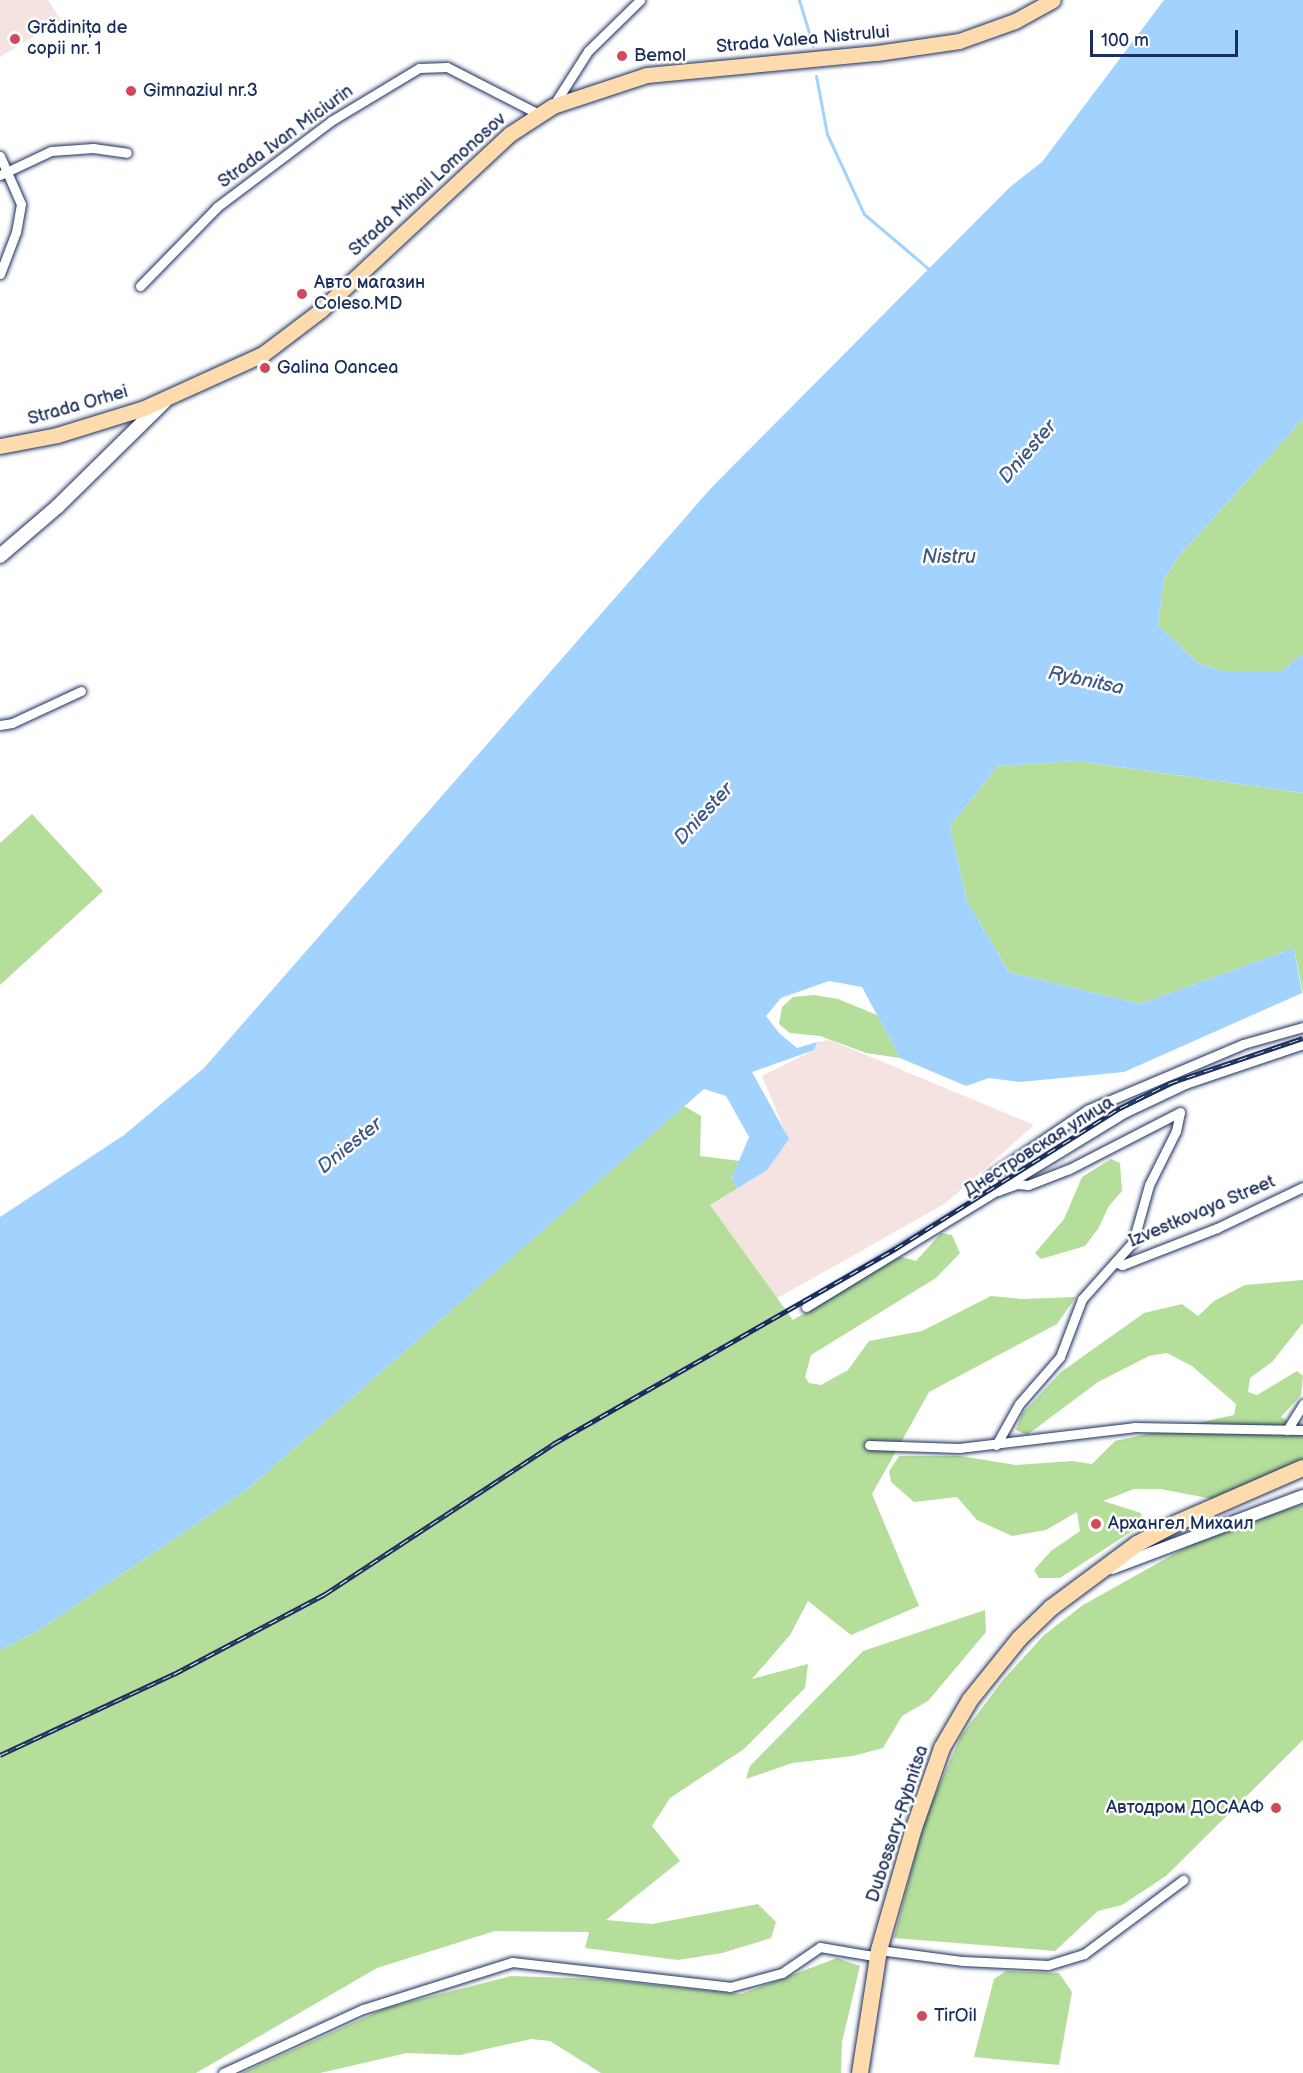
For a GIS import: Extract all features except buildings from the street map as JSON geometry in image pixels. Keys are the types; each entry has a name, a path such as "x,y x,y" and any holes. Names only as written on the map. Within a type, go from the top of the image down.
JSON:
{"highway":[{"name":"Dubossary-Rybnitsa","path":"860,2073 867,2012 879,1954 914,1828 942,1748 970,1700 1019,1639 1051,1608 1097,1573 1158,1532 1303,1468"}],"main road":[{"name":"Strada Valea Nistrului","path":"553,106 647,75 959,42 1015,21 1053,0"},
{"name":"Strada Mihail Lomonosov","path":"0,556 57,507 166,400 249,362 292,333 466,173 539,114 553,106"},
{"name":"Strada Orhei","path":"0,446 74,430 166,400"}],"street":[{"name":"Strada Mihail Lomonosov","path":"553,106 588,51 640,0"},
{"name":"Strada Ivan Miciurin","path":"140,286 217,207 331,121 419,68 447,67 539,114"},
{"path":"4,172 51,151 93,148 127,153"},
{"path":"0,156 4,172 21,204 16,232 0,274"},
{"path":"0,725 12,723 81,691"},
{"path":"998,1191 990,1176 1087,1110 1154,1078 1243,1044 1303,1027"},
{"name":"Днестровская улица","path":"806,1307 1124,1113 1185,1084 1303,1044"},
{"name":"Izvestkovaya Street","path":"996,1445 1018,1404 1060,1357 1082,1299 1133,1242 1149,1185 1176,1131 1180,1112 1069,1169 998,1191"},
{"name":"Izvestkovaya Street","path":"1115,1262 1122,1265 1217,1228 1303,1186"},
{"path":"1287,1430 1303,1404"},
{"path":"868,1445 996,1445 1134,1427 1303,1430"},
{"path":"1097,1573 1303,1496"},
{"path":"223,2073 363,2009 512,1962 730,1987 782,1973 820,1947 963,1961 1048,1965 1084,1954 1183,1880"}],"shaded area":[{"name":"Grădinița de copii nr. 1","path":"0,0 48,0 61,20 0,57"},
{"path":"830,1040 1034,1125 946,1203 776,1299 710,1205 766,1170 788,1139 762,1076 814,1050 817,1042"}],"green space":[{"path":"1303,419 1303,653 1281,672 1225,672 1198,663 1158,625 1164,579 1179,556"},
{"path":"1078,761 1303,793 1303,994 1294,948 1140,1004 1009,972 967,901 950,826 998,766"},
{"path":"32,814 103,891 0,985 0,843"},
{"path":"814,995 838,999 877,1015 900,1058 866,1053 820,1036 790,1033 779,1024 782,1007 793,997"},
{"path":"684,1106 701,1116 700,1156 740,1161 731,1179 738,1188 710,1205 793,1320 892,1260 902,1257 916,1261 941,1233 952,1235 960,1253 936,1278 811,1355 805,1377 809,1383 821,1385 848,1370 869,1341 922,1331 991,1296 1022,1299 1076,1297 1057,1324 929,1392 872,1494 919,1606 851,1635 808,1601 790,1635 752,1679 808,1664 805,1688 744,1749 670,1798 652,1826 680,1861 606,1920 652,1924 758,1904 776,1922 771,1938 722,1953 678,1960 585,1948 589,1932 495,1931 377,1968 196,2073 0,2073 0,1650 36,1632 248,1489"},
{"path":"1111,1159 1120,1163 1122,1191 1109,1206 1098,1229 1085,1246 1041,1259 1035,1253 1064,1219 1082,1177"},
{"path":"1303,1280 1303,1323 1272,1362 1250,1378 1248,1392 1257,1395 1297,1371 1303,1376 1301,1395 1281,1417 1303,1430 1303,1459 1213,1499 1160,1489 1134,1489 1103,1501 1141,1513 1143,1524 1060,1578 1039,1578 1034,1570 1051,1551 1080,1531 1077,1512 1046,1530 1012,1536 977,1520 957,1497 914,1502 891,1482 889,1471 899,1456 960,1456 1016,1465 1072,1461 1092,1464 1115,1441 1234,1415 1236,1404 1192,1366 1167,1353 1149,1356 1098,1382 1027,1435 1016,1430 1022,1414 1061,1372 1144,1313 1182,1304 1198,1316 1214,1301 1245,1285"},
{"path":"1303,1504 1303,1740 1166,1876 1122,1905 1098,1911 1055,1951 894,1938 925,1818 961,1736 1003,1680 1044,1635 1083,1605 1208,1535"},
{"path":"985,1610 986,1632 928,1701 902,1716 883,1748 853,1756 792,1763 746,1779 750,1766 863,1651"},
{"path":"837,1958 860,1966 842,2042 841,2073 601,2073 550,2041 531,2039 460,2055 407,2053 320,2073 242,2073 386,2008 511,1976 598,1979 741,1994"},
{"path":"1006,1971 1059,1973 1072,1992 1059,2065 974,2057 994,1979"}],"water":[{"name":"Nistru","path":"1164,0 1303,0 1303,419 1179,556 1164,579 1158,625 1198,663 1225,672 1281,672 1303,653 1303,793 1078,761 998,766 950,826 967,901 1009,972 1140,1004 1294,948 1302,993 1124,1072 1020,1082 989,1078 966,1086 900,1058 862,987 829,981 781,998 766,1016 779,1033 797,1048 817,1042 814,1050 752,1072 789,1139 767,1170 738,1188 731,1180 749,1137 726,1096 704,1089 248,1489 36,1632 0,1650 0,1217 124,1135 204,1068 712,487 1010,187 1042,162"}],"waterway":[{"path":"799,0 813,46"},
{"path":"816,76 827,134 864,214 930,270"}],"railway":[{"path":"0,1755 174,1674 325,1594 553,1444 895,1249 1120,1108 1170,1083 1303,1038"}],"place":[{"name":"Grădinița de copii nr. 1","path":"15,39"},
{"name":"Bemol","path":"622,56"},
{"name":"Gimnaziul nr.3","path":"131,91"},
{"name":"Aвто магазин Coleso.MD","path":"302,294"},
{"name":"Galina Oancea","path":"265,368"},
{"name":"Архангел Михаил","path":"1096,1524"},
{"name":"Автодром ДОСААФ","path":"1276,1808"},
{"name":"TirOil","path":"922,2016"}],"water label":[{"name":"Dniester","path":"1028,452"},
{"name":"Rybnitsa","path":"1086,681"},
{"name":"Dniester","path":"704,814"},
{"name":"Dniester","path":"350,1146"}]}
